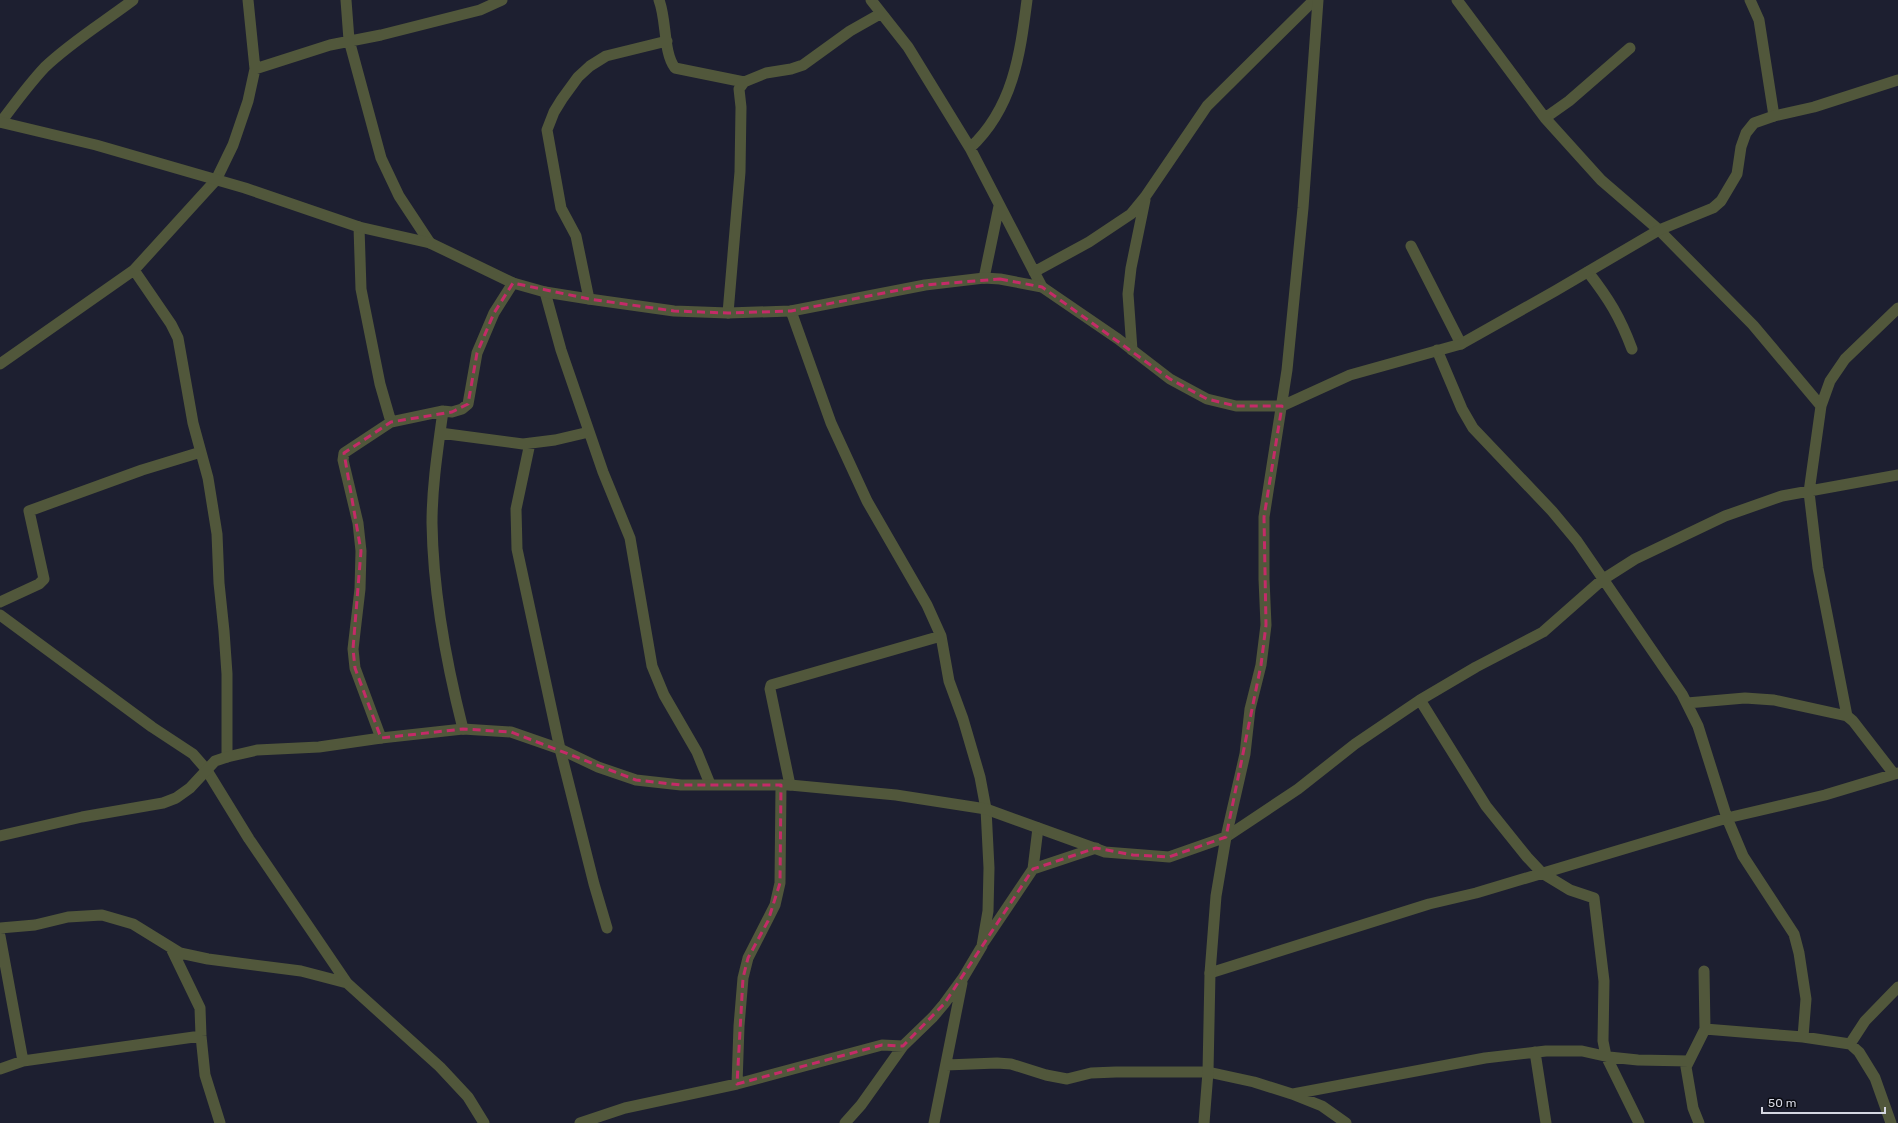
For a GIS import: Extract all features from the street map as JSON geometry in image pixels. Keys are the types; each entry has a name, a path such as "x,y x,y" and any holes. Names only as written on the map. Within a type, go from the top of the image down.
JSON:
{"street":[{"path":"133,0 76,42 46,67 23,92 1,122 96,145 245,188 359,227 430,243 513,283 545,292 589,299 674,311 728,313 790,312 925,285 984,278 1000,279 1042,287 1072,306 1170,379 1207,399 1236,406 1282,406 1350,375 1461,344 1659,230 1713,208 1721,200 1738,174 1741,147 1746,133 1754,123 1774,116 1814,107 1898,80"},
{"path":"0,364 134,270 216,180 233,145 248,101 255,69 248,0"},
{"path":"346,0 349,40 381,158 399,196 430,243"},
{"path":"255,69 349,40 380,35 480,10 502,0"},
{"path":"659,0 665,23 670,61 675,68 744,82"},
{"path":"871,0 880,14 908,47 970,148 1042,287"},
{"path":"970,148 983,136 1000,111 1012,84 1023,34 1027,0"},
{"path":"1034,272 1089,242 1131,214 1146,197 1207,106 1314,0"},
{"path":"1204,1123 1208,1072 1210,973 1216,896 1226,837 1245,754 1250,709 1261,665 1266,625 1264,517 1282,406 1303,208 1318,0"},
{"path":"1456,0 1544,118 1601,180 1659,230 1753,325 1821,406"},
{"path":"1750,0 1759,20 1774,116"},
{"path":"728,313 740,172 741,107 739,89 744,82 766,73 803,66 850,31 880,14"},
{"path":"589,299 576,236 561,208 548,130 554,112 578,78 590,66 606,56 667,41"},
{"path":"1544,118 1569,101 1630,48"},
{"path":"1132,350 1128,294 1131,268 1146,197"},
{"path":"984,278 999,206"},
{"path":"359,227 361,289 380,384 391,422"},
{"path":"1411,246 1461,344"},
{"path":"134,270 167,318 178,338 192,423 202,452 217,534 227,674 228,757"},
{"path":"1588,272 1609,299 1621,322 1632,350"},
{"path":"381,738 355,668 353,649 360,589 361,551 358,523 343,460 344,453 391,422 443,411 452,412 462,409 468,404 477,353 494,312 513,283"},
{"path":"545,292 589,432 603,472 630,538 652,666 664,695 697,752 710,784"},
{"path":"1847,716 1819,576 1809,492 1821,406 1830,381 1845,358 1898,308"},
{"path":"790,312 831,423 867,502 927,605 941,636 949,681 970,742 986,809 990,868 988,911 982,946"},
{"path":"1437,350 1462,409 1473,428 1552,511 1577,541 1602,580 1687,703 1698,726 1727,818 1743,856 1794,934 1799,953 1806,999 1803,1037"},
{"path":"443,411 432,522 436,594 452,684 463,730"},
{"path":"440,433 530,443 555,440 589,432"},
{"path":"530,443 516,509 517,549 560,749 594,884 607,928"},
{"path":"0,602 39,584 44,579 29,511 142,470 202,452"},
{"path":"0,836 82,817 163,803 176,798 190,788 200,779 206,769 215,761 257,750 319,747 381,738 463,730 511,732 560,749 598,767 636,780 681,785 786,785 896,795 986,809 1105,852 1133,855 1169,856 1226,837 1298,789 1355,744 1420,700 1543,632 1602,580 1635,559 1725,516 1782,496 1898,475"},
{"path":"0,615 152,727 193,754 206,769 249,839 348,983 440,1067 468,1097 484,1123"},
{"path":"737,1084 739,1026 743,978 748,958 775,905 780,883 786,785 770,689 771,685 941,636"},
{"path":"1210,973 1429,904 1476,893 1727,818 1825,795 1896,774 1853,721 1847,716 1774,700 1745,698 1687,703"},
{"path":"1420,700 1486,806 1542,873 1570,890 1594,898 1604,981 1603,1041 1606,1056 1639,1123"},
{"path":"845,1123 861,1105 903,1046 933,1018 963,978 982,946 1033,869 1038,828"},
{"path":"1033,869 1096,848"},
{"path":"0,928 35,925 68,917 102,915 133,924 180,953 208,959 301,971 348,983"},
{"path":"0,936 23,1061"},
{"path":"170,947 200,1008 205,1075 220,1123"},
{"path":"1699,1123 1693,1108 1686,1067 1705,1029 1704,971"},
{"path":"934,1123 963,978"},
{"path":"1850,1044 1865,1021 1898,988"},
{"path":"1705,1029 1803,1037 1850,1044 1859,1052 1875,1078 1891,1123"},
{"path":"0,1069 23,1061 201,1036"},
{"path":"580,1123 625,1108 737,1084 882,1045 903,1046"},
{"path":"1292,1094 1485,1058 1535,1052 1582,1051 1638,1060 1689,1061"},
{"path":"1535,1052 1546,1123"},
{"path":"946,1065 997,1063 1011,1064 1046,1075 1067,1079 1091,1073 1208,1072 1254,1082 1292,1094 1322,1106 1346,1123"}],"highlighted area":[{"path":"1000,279 1042,287 1170,379 1207,399 1236,406 1282,406 1264,517 1266,625 1261,665 1226,837 1169,857 1133,855 1096,848 1033,869 944,1004 903,1046 882,1045 737,1084 743,978 748,958 768,921 780,883 781,785 681,785 636,780 511,732 463,729 381,738 355,668 353,649 361,551 344,453 391,422 452,412 468,404 477,353 494,313 513,283 589,299 674,311 728,313 791,311 925,285"}]}
